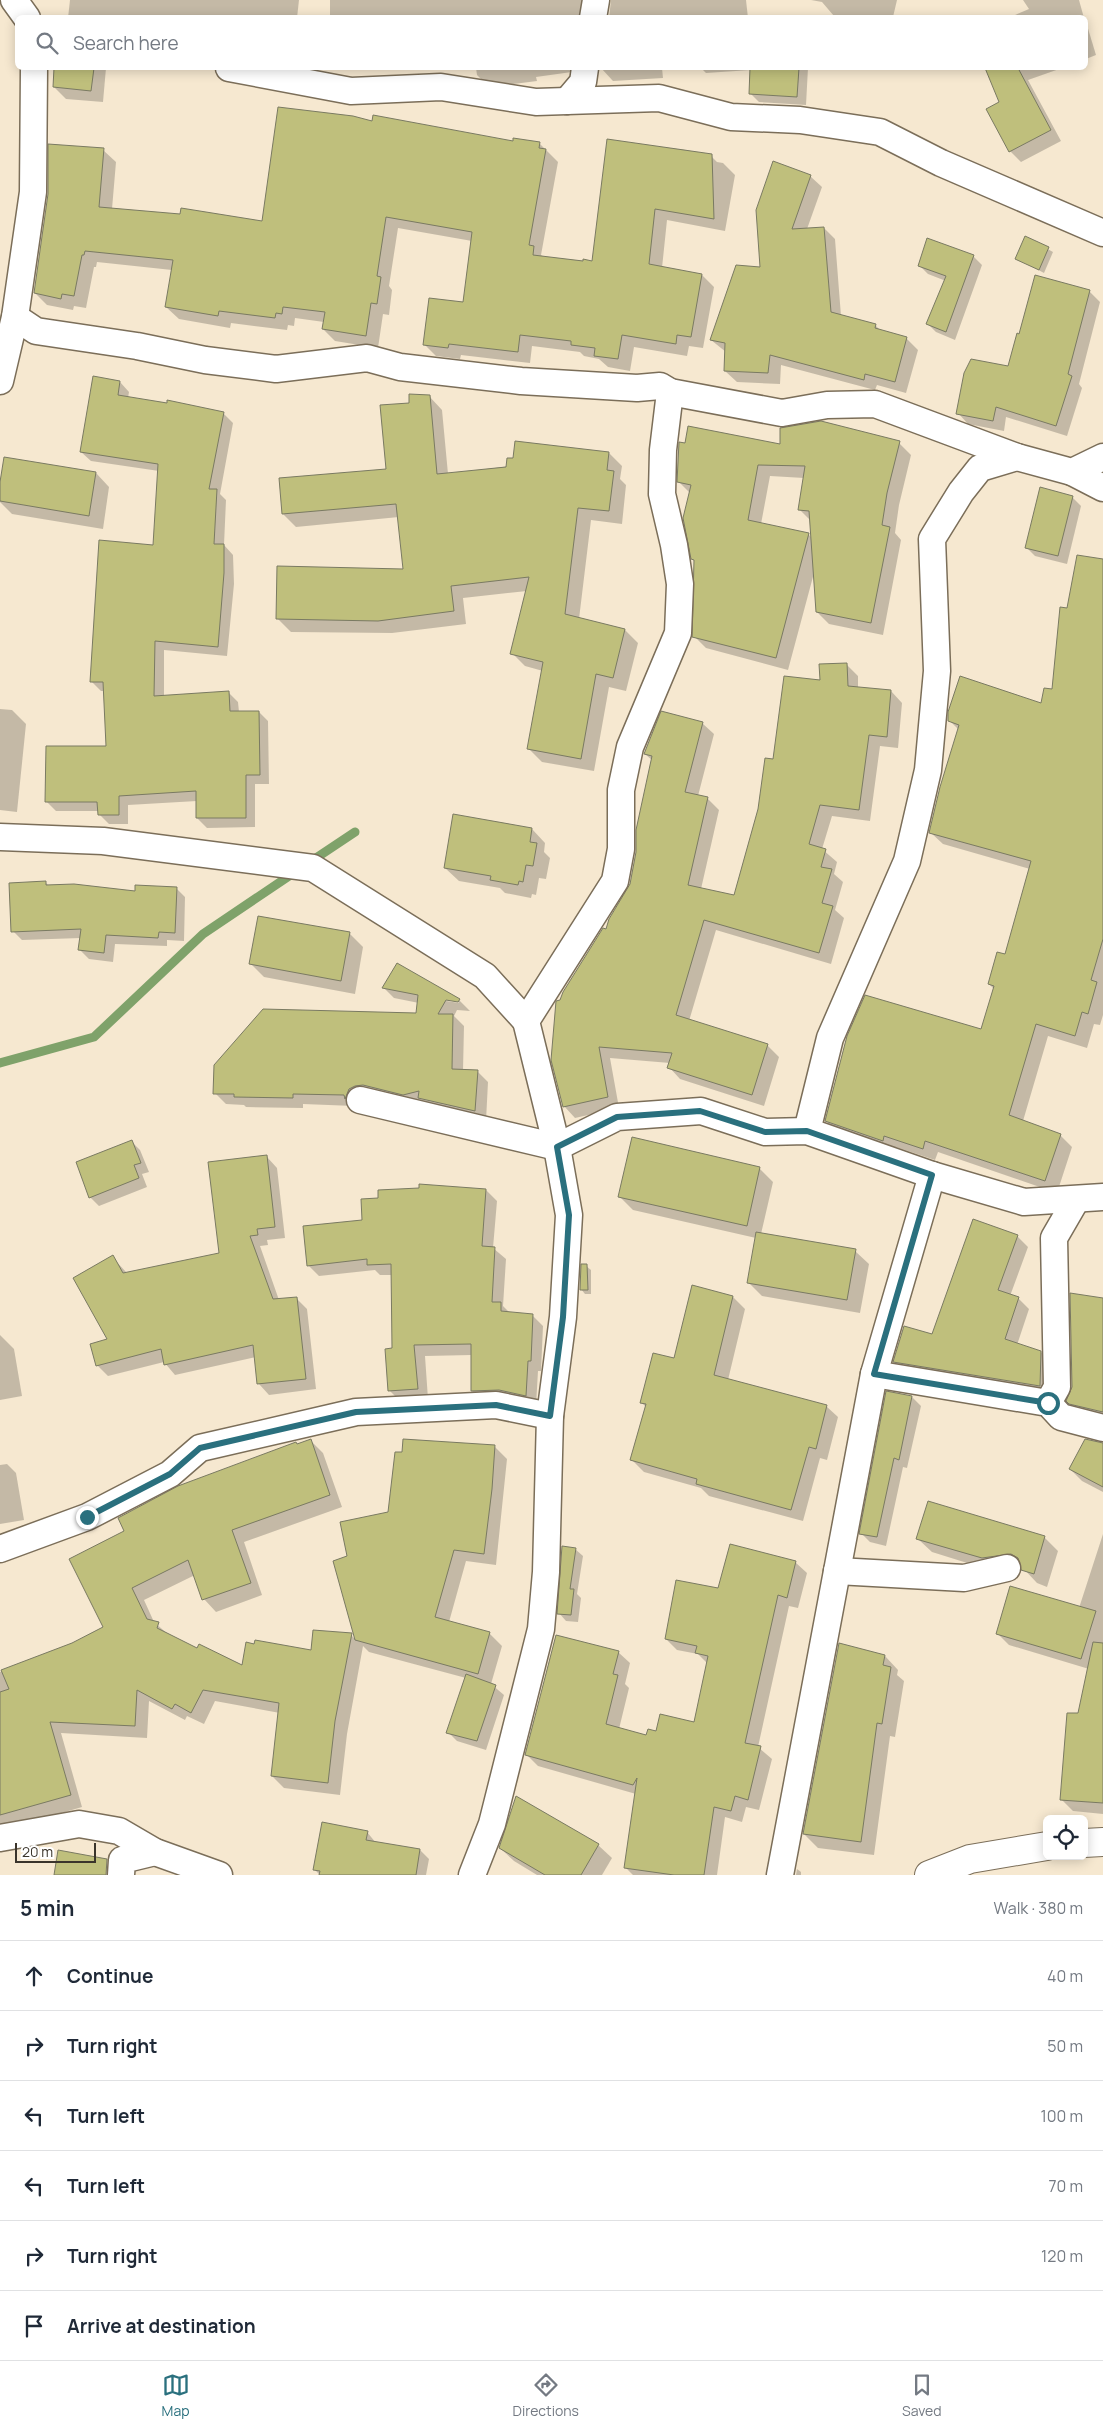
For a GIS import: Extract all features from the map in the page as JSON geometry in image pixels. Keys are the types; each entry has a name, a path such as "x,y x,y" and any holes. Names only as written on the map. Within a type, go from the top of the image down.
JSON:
{"street":[{"path":"14,0 25,15"},
{"path":"594,15 596,0"},
{"path":"0,381 15,317 11,271 33,192 34,70"},
{"path":"240,70 351,91 441,87 536,102 659,98 731,117 800,120 880,132 941,163 1103,233"},
{"path":"567,101 583,82 585,70"},
{"path":"15,317 36,331 137,346 205,360 276,369 367,358 400,366 522,382 637,388 660,386 670,392 782,413 827,406 875,404 1017,457 1072,472 1103,488"},
{"path":"526,1021 615,881 621,849 621,790 630,747 678,633 680,584 674,545 662,494 663,450 670,392"},
{"path":"807,1131 830,1038 907,861 928,770 938,671 932,539 961,492 980,468 1017,457"},
{"path":"1072,472 1103,457"},
{"path":"0,837 103,841 313,868 485,976 526,1021 557,1147 569,1215 563,1317 550,1416 546,1572 541,1630 492,1824 472,1875"},
{"path":"360,1100 557,1147 617,1117 700,1111 765,1132 807,1131 932,1175 1024,1202 1103,1197"},
{"path":"780,1875 874,1374 932,1175"},
{"path":"1048,1403 1057,1387 1054,1238 1076,1200"},
{"path":"874,1374 1048,1403 1061,1417 1103,1428"},
{"path":"0,1549 87,1517 170,1474 200,1448 356,1412 496,1405 550,1416"},
{"path":"837,1571 964,1578 1007,1568"},
{"path":"0,1838 80,1824 119,1831 155,1852 219,1875"},
{"path":"1088,1843 1103,1842"},
{"path":"929,1875 969,1867 1043,1847"},
{"path":"120,1875 122,1860 155,1852"}],"building":[{"path":"54,70 94,70 91,91 53,87"},
{"path":"750,70 799,70 797,97 749,94"},
{"path":"986,70 1019,70 1051,130 1009,152 986,109 999,102"},
{"path":"278,107 353,116 372,121 373,115 513,141 513,138 540,142 539,148 546,149 529,245 534,246 533,255 583,261 583,259 592,261 607,139 712,154 714,219 655,209 649,264 702,274 691,337 677,335 676,344 622,335 618,359 594,356 595,348 571,345 571,341 520,335 518,352 449,344 448,348 423,345 429,298 463,302 472,232 386,217 377,276 381,277 377,304 371,303 366,336 322,329 325,312 283,307 282,314 276,313 275,318 219,311 218,316 165,307 173,260 85,251 84,255 82,255 74,296 62,294 61,299 34,293 48,194 48,144 104,148 99,207 180,214 181,208 262,221"},
{"path":"773,161 811,175 792,229 824,227 831,312 876,324 875,328 907,337 895,382 865,374 864,380 770,355 768,373 724,371 725,343 710,340 736,265 760,267 756,210"},
{"path":"1025,236 1049,247 1039,270 1015,259"},
{"path":"927,238 974,255 946,332 926,324 946,276 918,266"},
{"path":"1035,275 1090,290 1068,374 1072,376 1056,426 996,407 993,421 956,414 964,373 971,359 1008,366"},
{"path":"93,376 120,381 118,395 167,403 167,400 224,412 209,489 217,489 214,544 224,544 224,573 218,647 155,641 154,696 229,691 230,711 259,711 260,775 246,775 246,818 196,818 196,791 119,796 119,815 98,815 97,802 45,802 46,746 106,746 103,682 90,682 99,540 153,545 158,464 80,452"},
{"path":"409,394 430,395 437,474 506,467 507,458 513,458 515,441 609,452 607,470 614,471 609,511 578,508 565,614 625,629 613,678 596,674 581,759 527,749 543,662 510,654 529,577 451,586 454,611 378,621 276,619 277,566 403,569 396,504 282,514 279,478 386,469 380,405 409,403"},
{"path":"821,421 900,441 887,493 882,525 890,527 871,623 816,612 809,511 798,510 805,466 758,465 748,520 809,533 776,658 692,637 694,560 691,559 683,518 691,485 677,482 679,442 685,443 688,426 780,444 780,428"},
{"path":"4,457 96,472 89,516 0,501 0,482"},
{"path":"1040,487 1073,496 1058,556 1025,548"},
{"path":"1077,555 1103,559 1103,939 1091,980 1097,982 1088,1014 1082,1012 1075,1036 1036,1024 1009,1115 1061,1134 1045,1181 925,1141 923,1149 884,1136 883,1141 825,1121 847,1036 865,995 981,1029 994,986 988,984 997,952 1005,954 1031,861 929,833 940,787 959,725 948,721 948,712 960,676 1041,703 1044,688 1052,689 1060,607 1067,608"},
{"path":"847,663 848,686 891,690 887,737 869,735 859,810 820,805 809,844 826,849 821,867 832,869 822,903 833,906 819,953 704,920 676,1015 768,1044 752,1095 667,1068 672,1053 599,1047 608,1097 563,1107 551,1060 556,1001 560,1000 563,992 603,928 606,929 609,919 630,884 636,852 636,830 652,756 644,754 661,711 703,722 685,792 708,797 688,885 734,895 758,809 765,758 773,759 784,676 820,680 819,664"},
{"path":"453,814 532,828 530,842 537,843 533,866 526,865 523,882 519,881 518,885 490,880 491,876 444,868"},
{"path":"46,881 46,885 74,884 135,891 135,885 177,887 175,933 159,932 158,938 106,935 104,953 78,950 81,929 11,932 9,883"},
{"path":"258,916 350,932 341,981 249,964"},
{"path":"397,963 460,999 458,1002 446,1000 438,1014 453,1014 452,1069 478,1070 475,1111 418,1098 419,1091 403,1095 363,1085 349,1089 345,1099 344,1095 293,1094 293,1098 234,1097 234,1094 213,1094 214,1065 263,1009 416,1013 418,995 382,988"},
{"path":"632,1137 760,1167 747,1226 618,1197"},
{"path":"132,1140 141,1163 134,1165 139,1178 89,1198 76,1162"},
{"path":"267,1155 275,1227 257,1229 258,1235 250,1236 273,1299 297,1297 306,1379 257,1384 253,1345 164,1365 161,1349 96,1366 90,1344 107,1339 73,1278 113,1255 123,1273 219,1253 208,1162"},
{"path":"419,1184 486,1189 482,1246 495,1247 492,1302 501,1302 501,1311 533,1314 531,1361 528,1361 526,1396 499,1390 471,1391 471,1344 414,1345 418,1389 388,1391 385,1349 392,1348 391,1264 367,1265 367,1259 307,1266 303,1226 362,1220 361,1199 378,1198 378,1190 419,1188"},
{"path":"973,1219 1018,1235 998,1290 1019,1297 1005,1339 1041,1351 1040,1386 893,1362 904,1326 932,1334"},
{"path":"756,1232 856,1249 847,1300 747,1283"},
{"path":"581,1264 587,1264 588,1290 580,1290"},
{"path":"692,1285 733,1296 714,1375 827,1405 816,1449 809,1447 791,1510 696,1484 697,1479 630,1460 646,1404 640,1403 653,1353 674,1358"},
{"path":"1070,1293 1103,1298 1103,1412 1069,1404 1066,1401 1072,1387"},
{"path":"886,1391 912,1396 899,1460 894,1458 877,1537 859,1534"},
{"path":"311,1439 330,1495 232,1530 251,1583 202,1600 188,1560 132,1588 147,1619 159,1622 157,1628 197,1648 199,1644 242,1665 246,1642 254,1644 255,1640 311,1650 313,1630 352,1633 335,1721 328,1783 271,1776 279,1703 203,1690 191,1713 175,1704 172,1709 137,1690 135,1726 50,1722 71,1795 0,1815 0,1692 9,1689 1,1670 72,1643 103,1627 69,1559 124,1531 118,1518 178,1486 296,1442 297,1444"},
{"path":"403,1439 495,1445 484,1554 454,1550 435,1617 490,1632 478,1674 355,1640 333,1561 347,1556 340,1522 388,1512 395,1452 402,1452"},
{"path":"1085,1439 1103,1443 1103,1487 1069,1469"},
{"path":"928,1501 1045,1536 1034,1574 1021,1570 1018,1558 1011,1554 982,1558 916,1539"},
{"path":"730,1544 796,1561 787,1598 778,1595 745,1743 761,1746 748,1800 735,1796 731,1811 714,1807 704,1875 674,1875 624,1868 637,1778 633,1785 525,1755 556,1635 619,1651 613,1674 618,1675 606,1724 646,1735 648,1729 656,1731 660,1714 694,1722 708,1656 695,1653 697,1646 665,1639 676,1580 718,1588"},
{"path":"562,1546 576,1548 570,1589 574,1589 571,1615 557,1614"},
{"path":"1010,1586 1096,1611 1081,1659 996,1634"},
{"path":"1093,1642 1103,1643 1103,1803 1060,1800 1067,1713 1078,1713"},
{"path":"839,1643 885,1655 883,1665 891,1667 882,1724 877,1723 861,1842 803,1834"},
{"path":"466,1674 496,1685 477,1741 446,1733"},
{"path":"516,1796 599,1844 581,1875 545,1875 499,1848"},
{"path":"322,1822 368,1831 366,1840 420,1849 416,1875 319,1875 320,1871 313,1870"},
{"path":"58,1850 107,1859 106,1875 54,1875"}],"waterway":[{"path":"310,862 355,832"},
{"path":"0,1063 94,1037 203,934 295,872"}],"route":[{"path":"87,1517 170,1474 200,1448 356,1412 496,1405 550,1416 563,1317 569,1215 557,1147 617,1117 700,1111 765,1132 807,1131 932,1175 874,1374 1048,1403"}]}
